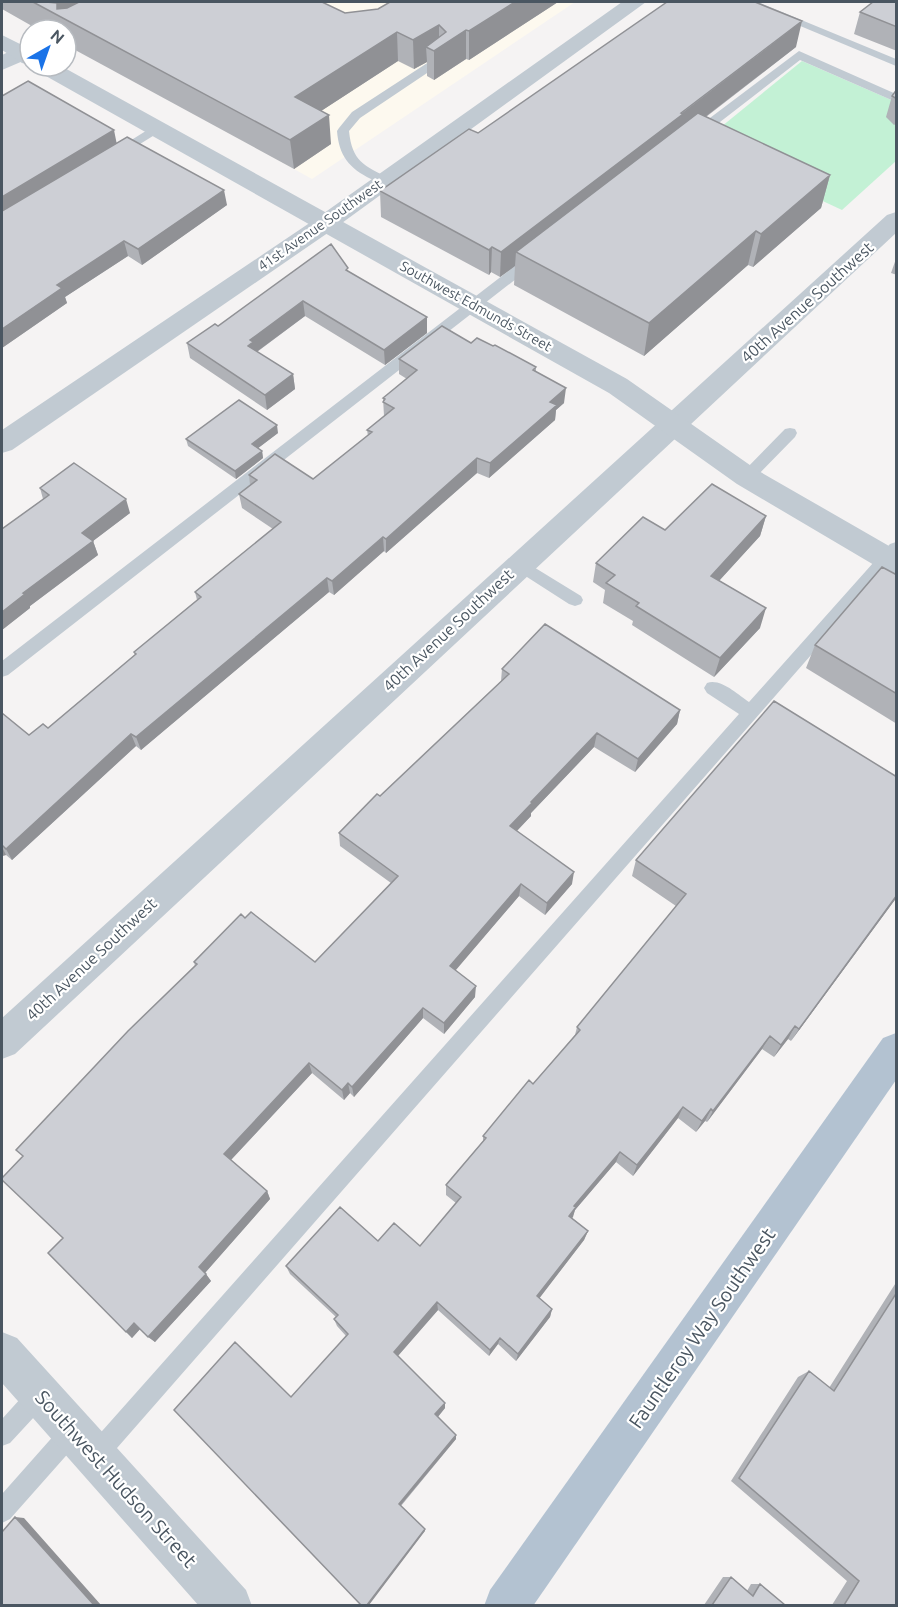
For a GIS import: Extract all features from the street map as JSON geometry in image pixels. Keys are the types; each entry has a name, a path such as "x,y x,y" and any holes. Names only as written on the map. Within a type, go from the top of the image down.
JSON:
{"main road":[{"name":"Fauntleroy Way Southwest","path":"506,1605 897,1050"}],"street":[{"name":"41st Avenue Southwest","path":"2,443 326,223 635,2"},
{"path":"2,41 18,49"},
{"path":"2,64 18,57"},
{"name":"Southwest Edmunds Street","path":"67,78 618,386 747,477 893,557"},
{"name":"40th Avenue Southwest","path":"2,1042 519,564 897,220"},
{"name":"Southwest Hudson Street","path":"2,1353 230,1605"}],"lane":[{"path":"749,2 897,63"},
{"path":"687,141 799,55 897,98"},
{"path":"384,181 356,166 343,150 343,131 356,116 438,60"},
{"path":"108,158 157,128"},
{"path":"2,670 546,249"},
{"path":"747,477 790,433"},
{"path":"2,1511 84,1444 893,557"},
{"path":"519,564 575,600"},
{"path":"713,688 752,712"},
{"path":"2,1435 39,1395"}],"shaded area":[{"path":"176,2 575,2 312,179 85,53"}],"green space":[{"path":"802,61 896,102 896,161 842,210 700,144"}],"building":[{"path":"33,2 57,3 57,9 67,8 79,2 322,2 345,13 378,9 390,2 515,2 434,51 426,47 446,32 439,25 413,40 397,32 295,97 329,115 290,140 78,26 78,18 63,18"},
{"path":"667,2 755,2 802,21 501,252 492,247 489,250 380,191 469,129 478,133"},
{"path":"873,2 897,2 897,27 860,12"},
{"path":"28,81 114,130 2,197 2,96"},
{"path":"897,89 897,99 892,96"},
{"path":"698,113 830,175 761,234 756,231 649,323 516,252"},
{"path":"127,137 224,190 138,249 124,241 57,285 62,288 2,329 2,211"},
{"path":"331,244 348,268 346,270 427,317 384,350 303,301 250,340 253,342 248,346 293,374 265,395 187,343 215,324 218,326"},
{"path":"442,326 471,343 477,338 536,367 533,370 566,388 550,402 557,405 490,463 477,458 386,539 383,537 332,581 327,578 136,737 131,734 6,849 2,845 2,713 29,735 43,724 48,728 201,597 195,592 281,522 239,494 257,480 249,475 275,454 313,479 372,432 367,430 394,408 383,402 385,399 383,398 417,370 399,359"},
{"path":"239,400 277,425 252,444 262,451 235,471 186,439"},
{"path":"74,463 126,499 82,533 93,541 23,593 25,594 2,612 2,529 49,495 40,488"},
{"path":"712,484 766,516 711,576 766,608 720,658 636,606 639,603 606,583 615,575 596,563 643,517 665,530"},
{"path":"882,567 897,575 897,694 815,645"},
{"path":"545,624 680,710 638,759 597,733 531,802 510,826 574,872 547,903 521,884 450,966 476,986 444,1023 423,1008 352,1087 348,1083 342,1090 309,1063 224,1154 267,1191 199,1267 206,1274 148,1337 134,1323 126,1332 48,1253 63,1238 2,1180 23,1156 16,1150 128,1031 197,964 194,962 241,914 245,918 251,912 315,962 398,876 339,833 377,794 380,796 509,674 502,669"},
{"path":"774,701 897,777 897,895 799,1029 795,1026 781,1045 770,1036 713,1111 711,1109 702,1121 683,1107 637,1165 620,1152 574,1206 576,1207 569,1216 588,1231 537,1296 552,1309 518,1354 500,1338 490,1350 437,1302 394,1352 445,1403 435,1414 456,1435 399,1504 425,1529 367,1605 361,1605 174,1410 235,1342 291,1397 348,1334 334,1319 338,1315 286,1266 340,1207 378,1241 394,1223 420,1246 461,1197 446,1185 486,1138 483,1136 529,1080 533,1084 580,1030 577,1027 686,894 636,860"},
{"path":"897,1292 897,1605 844,1605 859,1581 739,1478 809,1371 834,1391"},
{"path":"15,1517 94,1605 2,1605 2,1532"},
{"path":"731,1577 753,1596 760,1584 785,1605 712,1605"}]}
